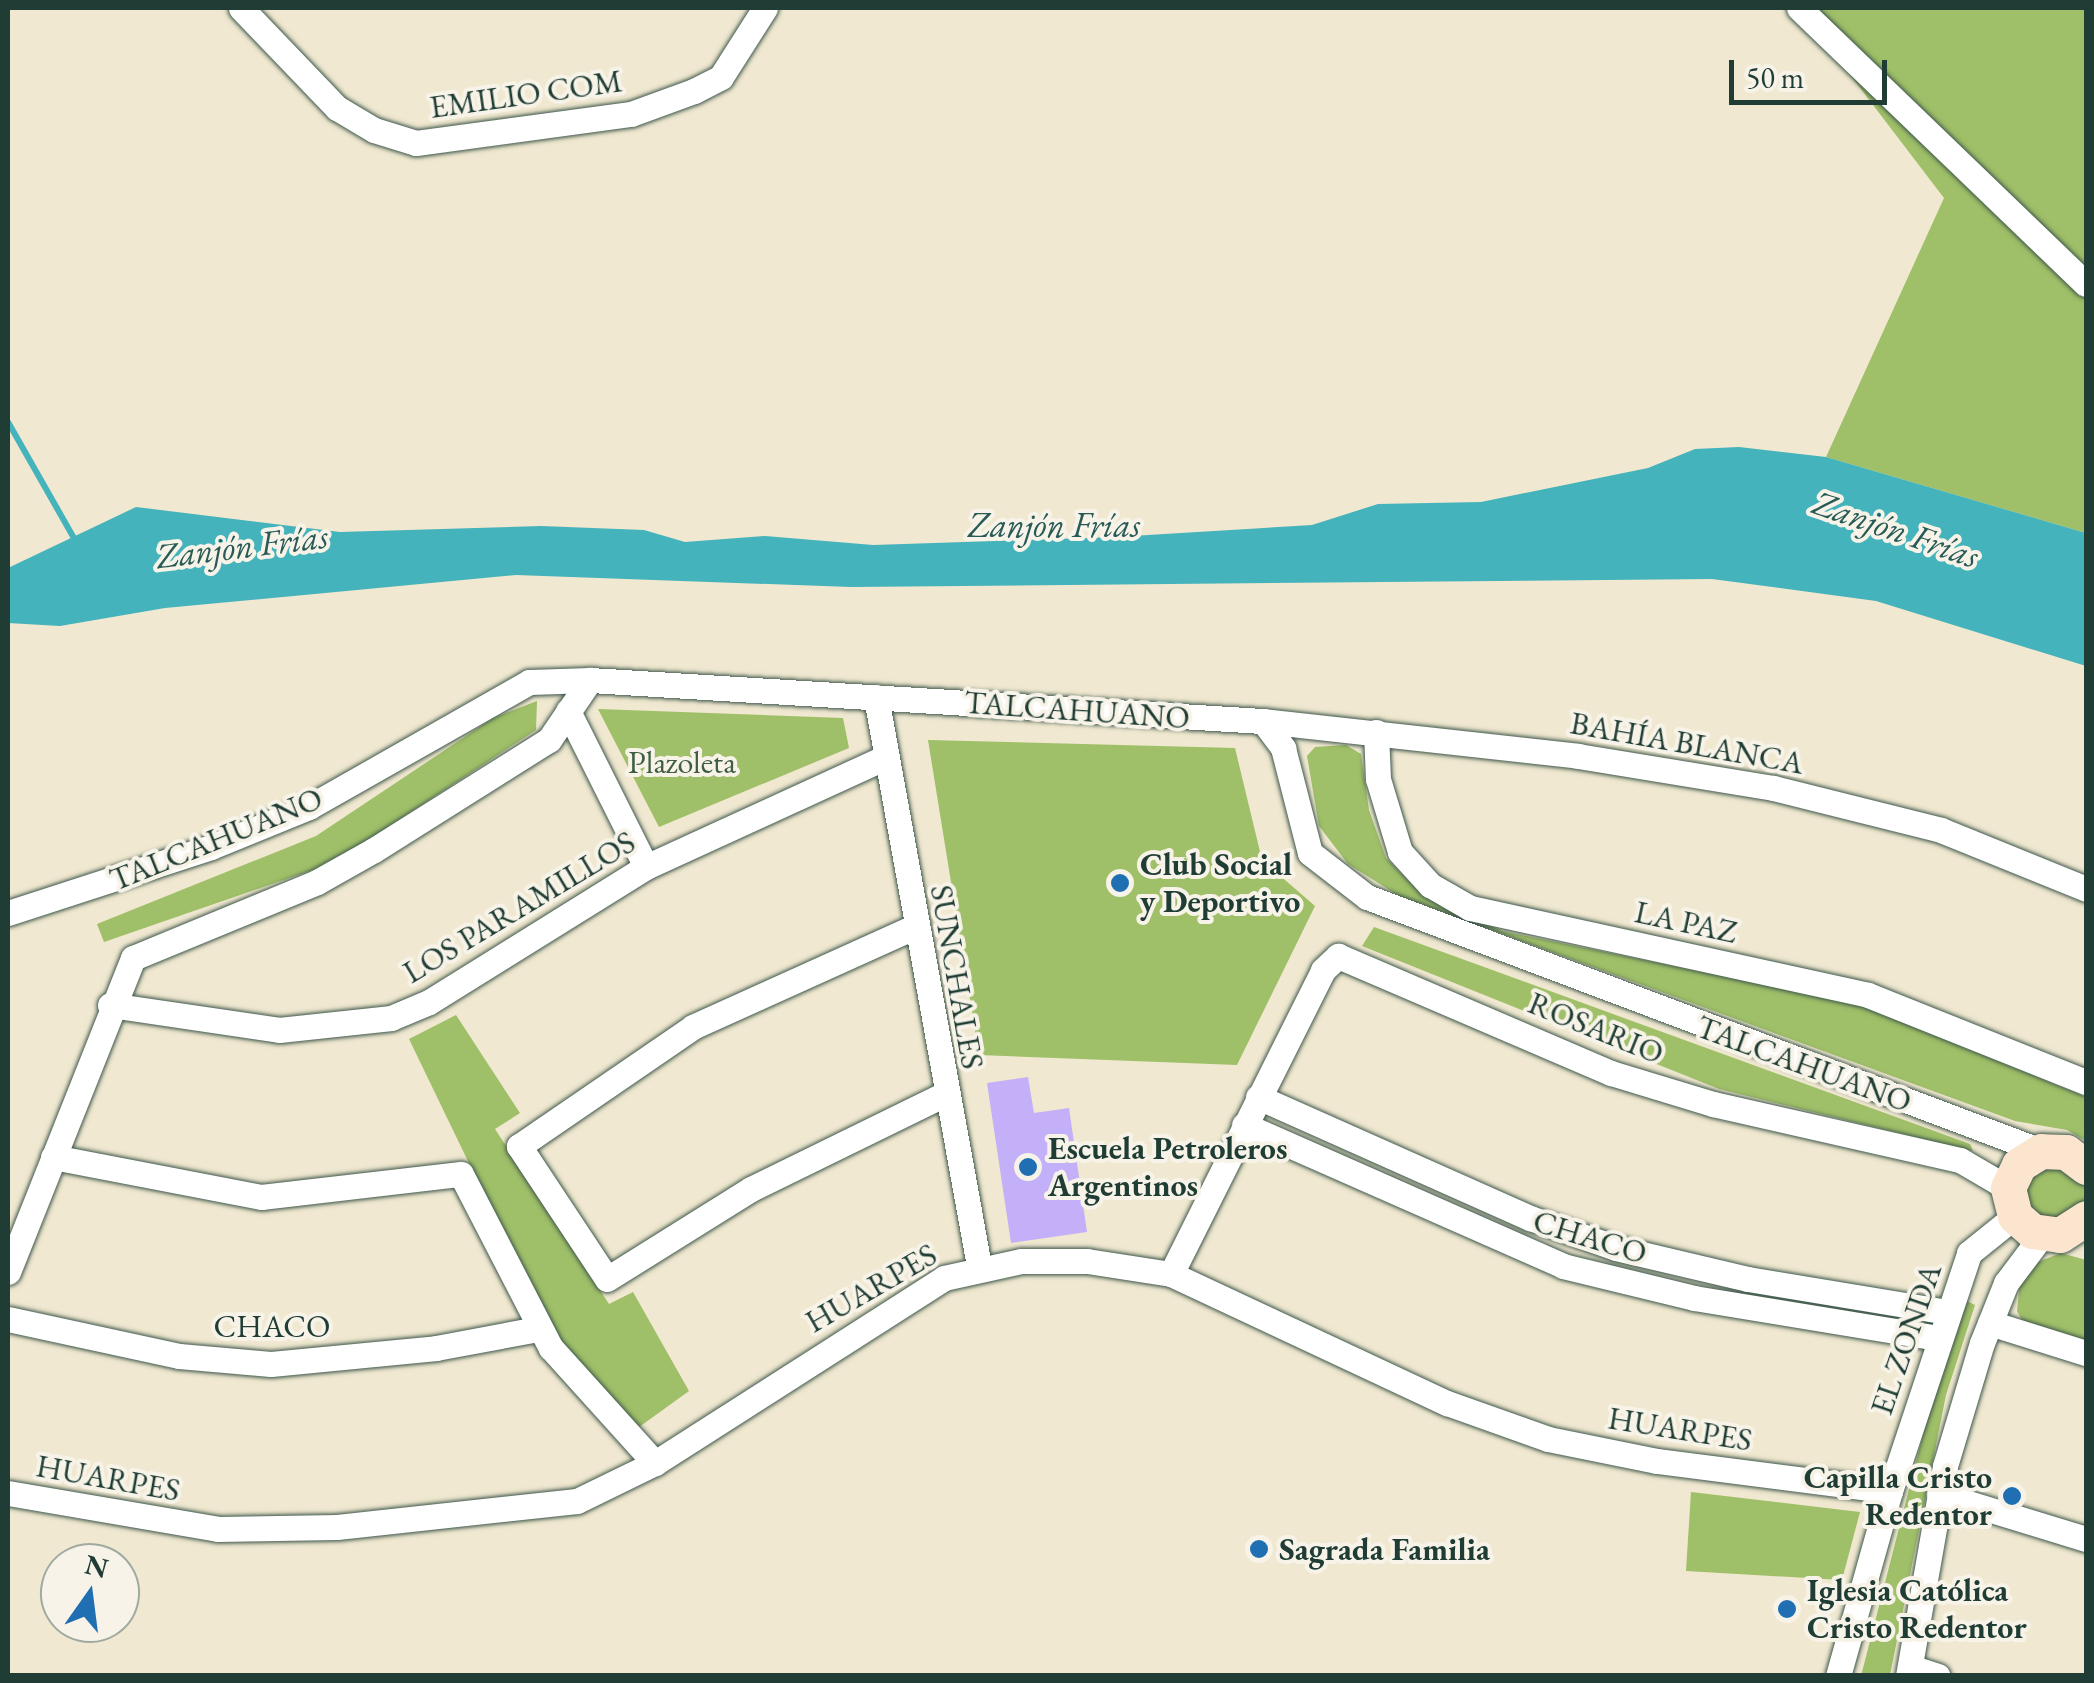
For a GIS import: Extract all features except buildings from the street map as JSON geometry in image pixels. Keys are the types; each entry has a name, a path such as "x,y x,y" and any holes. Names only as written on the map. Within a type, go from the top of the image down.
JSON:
{"street":[{"name":"EMILIO COM","path":"241,8 337,108 374,130 416,143 631,114 694,91 722,77 764,8"},
{"path":"1799,8 2086,284"},
{"path":"8,1272 110,1006 133,958 316,882 374,850 549,740 590,680"},
{"name":"TALCAHUANO","path":"8,913 211,847 309,807 529,682 590,680 1262,721 1283,748 1310,853 1356,891 2041,1151"},
{"name":"SUNCHALES","path":"876,697 914,927 980,1266"},
{"path":"568,711 646,867"},
{"name":"BAHÍA BLANCA","path":"1262,721 1376,732 1773,788 1941,830 2086,889"},
{"name":"LA PAZ","path":"1376,732 1378,779 1400,852 1430,885 1470,908 1868,995 2086,1082"},
{"name":"LOS PARAMILLOS","path":"110,1006 264,1030 342,1028 391,1018 429,1002 646,867 884,758"},
{"path":"914,927 692,1028 519,1146 607,1279 751,1189 945,1094"},
{"name":"ROSARIO","path":"1258,1098 1323,970 1338,956 1611,1073 1713,1104 1960,1160 2050,1223"},
{"path":"1171,1274 1258,1098"},
{"name":"CHACO","path":"1258,1098 1530,1218 1616,1248 1748,1279 1947,1312"},
{"name":"CHACO","path":"1244,1125 1563,1266 1694,1298 1939,1338"},
{"path":"1938,1676 1909,1671 1939,1494 1990,1323 2006,1283 2050,1223 2018,1164 2041,1151 2066,1152 2086,1168"},
{"path":"53,1157 261,1197 461,1174 538,1329 655,1463"},
{"name":"EL ZONDA","path":"1838,1676 1890,1491 1947,1312 1979,1239 2050,1223"},
{"name":"HUARPES","path":"8,1493 167,1524 337,1527 577,1502 655,1463 914,1296 980,1266 1086,1261 1171,1274 1513,1429 1658,1461 1890,1491"},
{"name":"CHACO","path":"8,1319 180,1356 271,1364 436,1348 538,1329"},
{"path":"1990,1323 2086,1354"},
{"path":"1939,1494 2086,1539"}],"green space":[{"path":"1799,8 2086,8 2086,533 1826,457 1944,198"},
{"path":"537,701 536,730 333,863 104,942 97,924 316,836 493,718"},
{"name":"Plazoleta","path":"598,709 843,718 849,748 659,827"},
{"name":"Club Social y Deportivo","path":"928,740 1235,748 1262,860 1315,906 1237,1065 979,1055"},
{"path":"1346,745 1361,754 1369,810 1386,858 1423,895 1502,931 1859,1004 2086,1097 2086,1141 2067,1130 2015,1121 1399,896 1348,864 1319,826 1307,756 1315,747"},
{"path":"1374,927 1970,1144 1973,1151 1719,1089 1362,946"},
{"path":"456,1015 520,1113 495,1129 609,1304 633,1292 689,1391 635,1430 550,1331 409,1039"},
{"path":"2054,1161 2076,1170 2085,1192 2076,1214 2054,1223 2032,1214 2023,1192 2032,1170"},
{"path":"2061,1253 2086,1260 2086,1340 2022,1320 2017,1311 2020,1282 2038,1262"},
{"path":"1967,1301 1975,1305 1946,1395 1890,1675 1861,1676 1934,1392"},
{"path":"1691,1492 1860,1512 1842,1580 1686,1571"}],"water":[{"name":"Zanjón Frías","path":"1739,447 1826,457 2086,533 2086,666 1876,601 1712,579 851,587 516,575 165,608 60,626 8,623 8,568 136,507 340,532 541,526 644,530 685,542 765,536 873,545 1115,537 1312,525 1378,504 1481,502 1648,468 1695,449"}],"waterway":[{"path":"8,422 79,547"}],"place":[{"name":"Club Social y Deportivo","path":"1120,883"},
{"name":"Escuela Petroleros Argentinos","path":"1028,1167"},
{"name":"Capilla Cristo Redentor","path":"2012,1496"},
{"name":"Sagrada Familia","path":"1259,1549"},
{"name":"Iglesia Católica Cristo Redentor","path":"1787,1609"}]}
